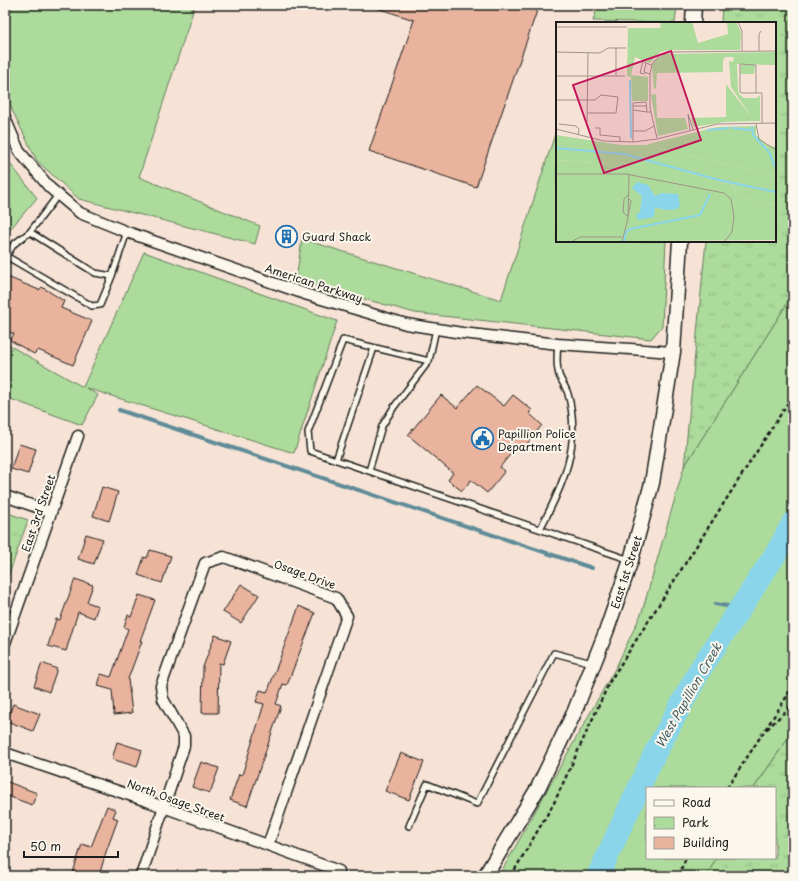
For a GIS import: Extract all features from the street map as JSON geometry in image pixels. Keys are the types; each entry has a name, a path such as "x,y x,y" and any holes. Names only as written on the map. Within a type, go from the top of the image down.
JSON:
{"main road":[{"path":"693,22 694,5"},
{"name":"East 1st Street","path":"486,876 538,788 574,713 594,664 631,560 652,483 673,352 680,242"}],"street":[{"name":"American Parkway","path":"5,118 19,150 50,188 80,213 126,232 308,295 406,324 558,344 673,352"},
{"name":"East 3rd Street","path":"5,643 78,436"},
{"path":"5,496 51,512"},
{"name":"Osage Drive","path":"165,808 184,748 184,736 163,699 161,686 205,563 224,557 336,598 347,616 268,845"},
{"name":"North Osage Street","path":"5,753 165,808 339,871"},
{"path":"141,876 165,808"}],"lane":[{"path":"58,195 30,232 14,244 6,256 92,306 100,305 112,276 126,232"},
{"path":"30,232 95,273 112,276"},
{"path":"369,471 382,426 394,407 429,361 436,329"},
{"path":"429,361 343,340 308,432 310,451 631,560"},
{"path":"540,529 557,496 567,471 573,429 568,394 558,374 558,344"},
{"path":"336,460 374,348"},
{"path":"409,826 426,784 477,804 554,653 594,664"}],"path":[{"path":"511,876 554,804 610,681 793,395"},
{"path":"728,787 793,687"},
{"path":"764,732 793,704"},
{"path":"678,876 686,859"}],"green space":[{"path":"13,5 195,5 139,177 260,226 255,244 79,199 37,161 12,110 5,82 5,36 7,23"},
{"path":"598,5 677,5 675,22 593,21"},
{"path":"722,5 793,5 793,294 684,467 706,242 776,242 776,22 721,22"},
{"path":"556,131 556,242 666,242 662,326 651,339 415,313 296,280 302,239 501,300"},
{"path":"5,157 37,198 5,235"},
{"path":"144,252 337,321 294,453 86,388 98,395 82,425 5,397 5,343 83,387"},
{"path":"793,294 793,731 755,787 646,787 646,859 716,859 707,876 499,876 617,665 642,612 684,467"},
{"path":"5,512 28,520 5,586"},
{"path":"793,731 793,876 707,876 716,859 776,859 776,787 755,787"}],"building":[{"path":"374,5 539,5 476,187 369,151 414,20 374,7"},
{"path":"5,276 39,290 42,287 64,301 61,308 92,321 73,365 38,350 34,354 10,340 14,334 5,330"},
{"path":"477,385 504,406 513,395 532,410 529,413 542,425 522,450 517,446 500,467 505,471 487,493 471,480 462,491 448,480 453,473 408,435 441,395 457,408"},
{"path":"19,444 36,449 28,474 11,469"},
{"path":"102,487 118,492 109,521 93,516"},
{"path":"86,534 103,539 94,564 78,559"},
{"path":"150,550 171,556 162,583 138,575 144,557 147,558"},
{"path":"75,579 93,585 87,602 98,606 94,618 78,612 66,651 48,646 56,619 60,620"},
{"path":"241,584 259,595 241,623 223,612"},
{"path":"139,595 155,600 128,679 132,713 114,715 112,690 98,686 101,674 111,677 128,629 124,627 128,615 131,617"},
{"path":"299,606 315,613 287,685 283,684 276,704 281,706 247,806 230,800 239,774 242,775 264,704 256,702 260,690 267,692 269,688"},
{"path":"215,635 231,641 223,664 219,663 218,713 202,713 203,667"},
{"path":"42,663 57,669 49,692 34,686"},
{"path":"13,704 40,714 33,731 7,721"},
{"path":"117,742 142,750 137,767 112,759"},
{"path":"401,753 424,762 409,800 385,791"},
{"path":"201,762 219,768 210,793 192,787"},
{"path":"5,781 37,793 32,805 5,795"},
{"path":"107,806 116,810 113,817 118,819 99,876 72,876 82,844 91,847"}],"waterway":[{"path":"119,410 592,568"},
{"name":"West Papillion Creek","path":"598,876 655,753 701,668 777,552 793,523"},
{"path":"715,604 739,608"}],"place":[{"name":"Guard Shack","path":"287,236"},
{"name":"Papillion Police Department","path":"483,439"}]}
